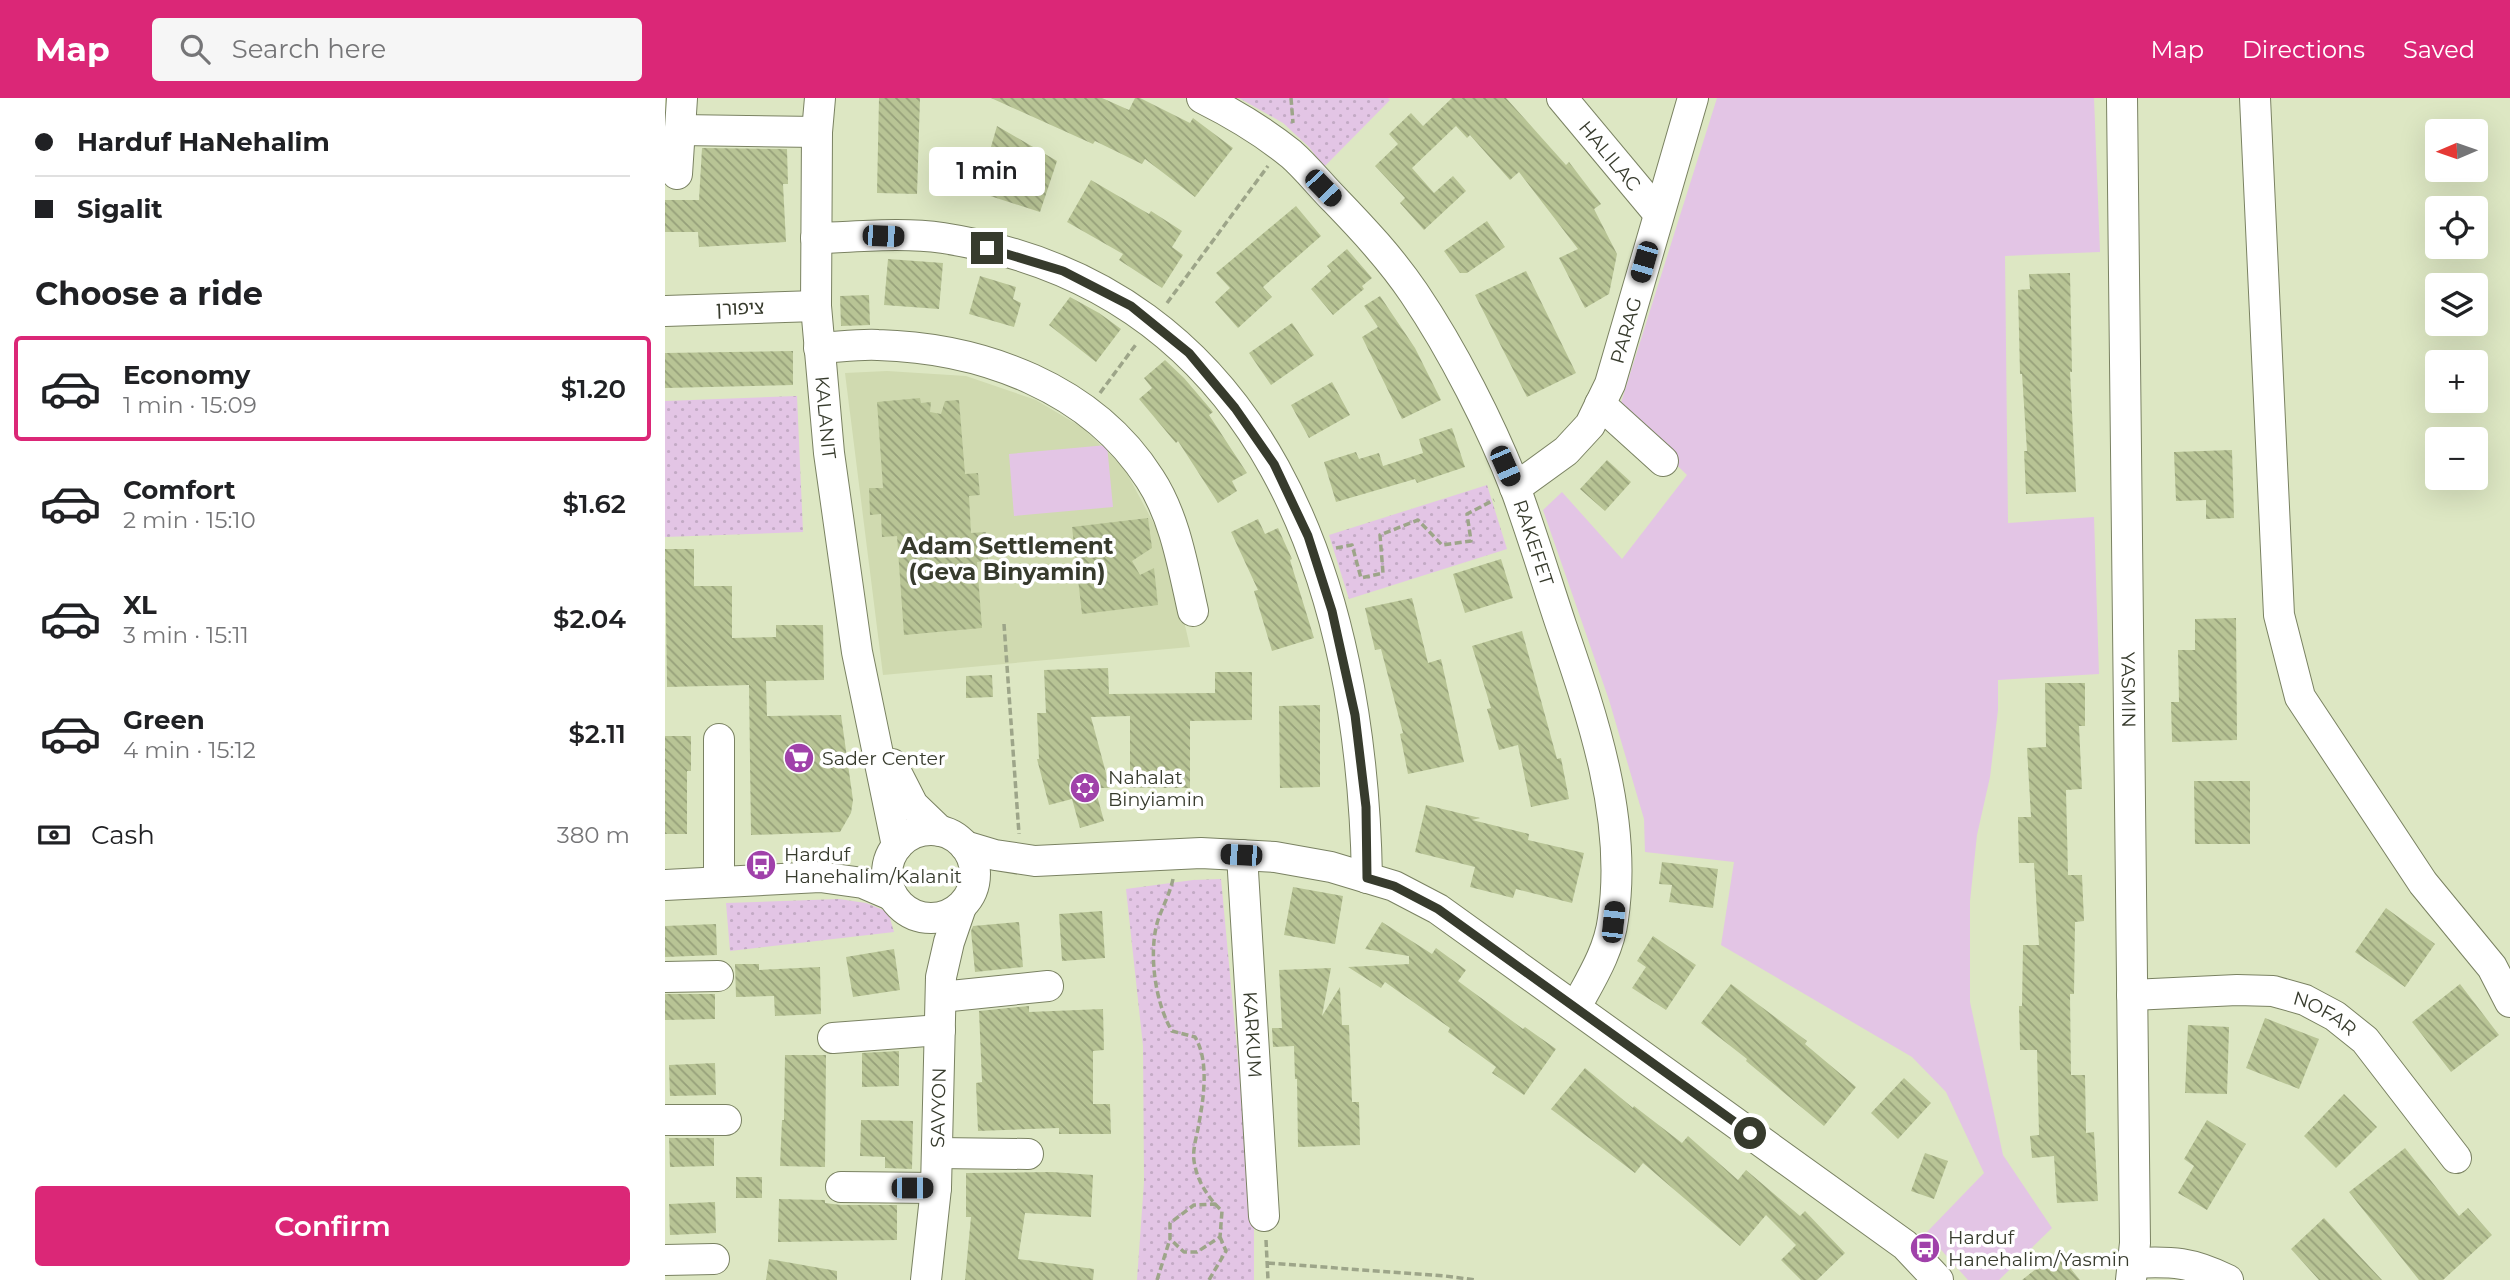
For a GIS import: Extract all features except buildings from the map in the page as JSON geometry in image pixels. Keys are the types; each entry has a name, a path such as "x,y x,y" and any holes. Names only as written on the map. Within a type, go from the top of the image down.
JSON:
{"street":[{"path":"677,174 682,98"},
{"name":"KALANIT","path":"820,98 817,132 816,306 829,453 857,652 875,733 893,852"},
{"name":"RAKEFET","path":"1202,98 1256,128 1293,156 1367,234 1414,292 1475,400 1515,488 1581,682 1604,767 1615,838 1617,885 1613,922 1603,955 1576,1007"},
{"name":"HALILAC","path":"1562,98 1658,213"},
{"name":"PARAG","path":"1515,488 1566,451 1590,425 1610,384 1693,98"},
{"name":"YASMIN","path":"2122,98 2132,995 2132,1272"},
{"path":"2255,98 2279,615 2300,697 2423,883 2492,967 2510,1002"},
{"path":"680,130 817,132"},
{"path":"816,238 941,238 1009,253 1063,271 1131,306 1189,353 1235,408 1274,464 1308,536 1332,611 1355,715 1366,807 1367,878"},
{"name":"ציפורן","path":"665,311 816,306"},
{"path":"819,348 877,345 930,349 992,361 1046,385 1112,430 1151,480 1176,535 1193,611"},
{"path":"1600,404 1663,461"},
{"name":"KALANIT","path":"875,733 913,805 952,838"},
{"path":"719,738 719,882"},
{"path":"820,877 893,852 916,832 952,838 995,855 1028,860 1179,854 1275,857 1331,867 1394,886 1438,909 1905,1245 1938,1280"},
{"path":"952,838 971,857 975,869 975,883 966,901"},
{"path":"891,895 886,871 893,852"},
{"name":"KARKUM","path":"1241,855 1264,1216"},
{"path":"665,885 820,877 863,883 891,895 907,912 933,919 948,915 1002,873 1028,860"},
{"name":"SAVYON","path":"926,1280 936,1188 941,987 949,942 966,901"},
{"name":"SAVYON","path":"918,917 934,944 941,987"},
{"path":"665,977 718,976"},
{"path":"941,987 1048,986"},
{"name":"NOFAR","path":"2132,995 2249,990 2273,991 2305,1000 2335,1016 2365,1040 2456,1158"},
{"path":"833,1038 940,1030"},
{"path":"665,1120 726,1119"},
{"path":"937,1153 1028,1154"},
{"path":"841,1187 936,1188"},
{"path":"665,1259 714,1259"},
{"path":"2132,1272 2176,1261 2210,1271 2228,1280"}],"path":[{"path":"1086,412 1282,148"},
{"path":"1313,551 1352,545 1361,578 1383,573 1380,535 1418,520 1442,545 1471,541 1467,514 1515,488"},
{"path":"1004,624 1028,860"},
{"path":"1179,854 1171,889 1158,922 1154,980 1162,1016 1172,1031 1195,1037 1202,1049 1203,1104 1193,1148 1194,1165 1204,1190 1222,1211 1220,1237 1226,1251 1209,1280"},
{"path":"1157,1280 1170,1239 1170,1223 1194,1205 1215,1204"},
{"path":"1264,1216 1268,1280"},
{"path":"1170,1239 1184,1252 1197,1252 1220,1237"},
{"path":"1268,1262 1476,1280"}],"shaded area":[{"path":"1239,98 1390,100 1324,167 1309,147 1283,123"},
{"path":"1717,98 2094,98 2100,252 2005,256 2008,523 2094,517 2099,674 1998,680 1998,710 1990,777 1977,835 1970,901 1970,1002 2003,1155 2052,1228 1999,1280 1968,1280 1926,1233 1984,1173 1946,1092 1912,1057 1721,945 1734,862 1645,852 1644,819 1609,700 1543,510 1562,492 1622,559 1687,475 1619,409"},
{"path":"887,371 966,376 1036,400 1083,428 1124,468 1167,548 1190,647 883,675 845,373"},
{"path":"797,396 803,532 665,537 665,401"},
{"path":"1107,445 1113,507 1014,516 1009,454"},
{"path":"1487,485 1507,549 1349,599 1329,535"},
{"path":"1221,879 1254,1230 1254,1280 1137,1280 1144,1182 1143,1046 1126,889"},
{"path":"839,899 866,903 888,912 894,932 730,951 726,903"}],"place":[{"name":"Sader Center","path":"799,758"},
{"name":"Nahalat Binyiamin","path":"1085,788"},
{"name":"Harduf Hanehalim/Kalanit","path":"761,865"},
{"name":"Harduf Hanehalim/Yasmin","path":"1925,1248"}],"district":[{"name":"Adam Settlement (Geva Binyamin)","path":"1007,559"}],"route":[{"path":"987,248 1063,271 1131,306 1189,353 1235,408 1274,464 1308,536 1332,611 1355,715 1366,807 1367,878 1394,886 1438,909 1750,1133"}]}
